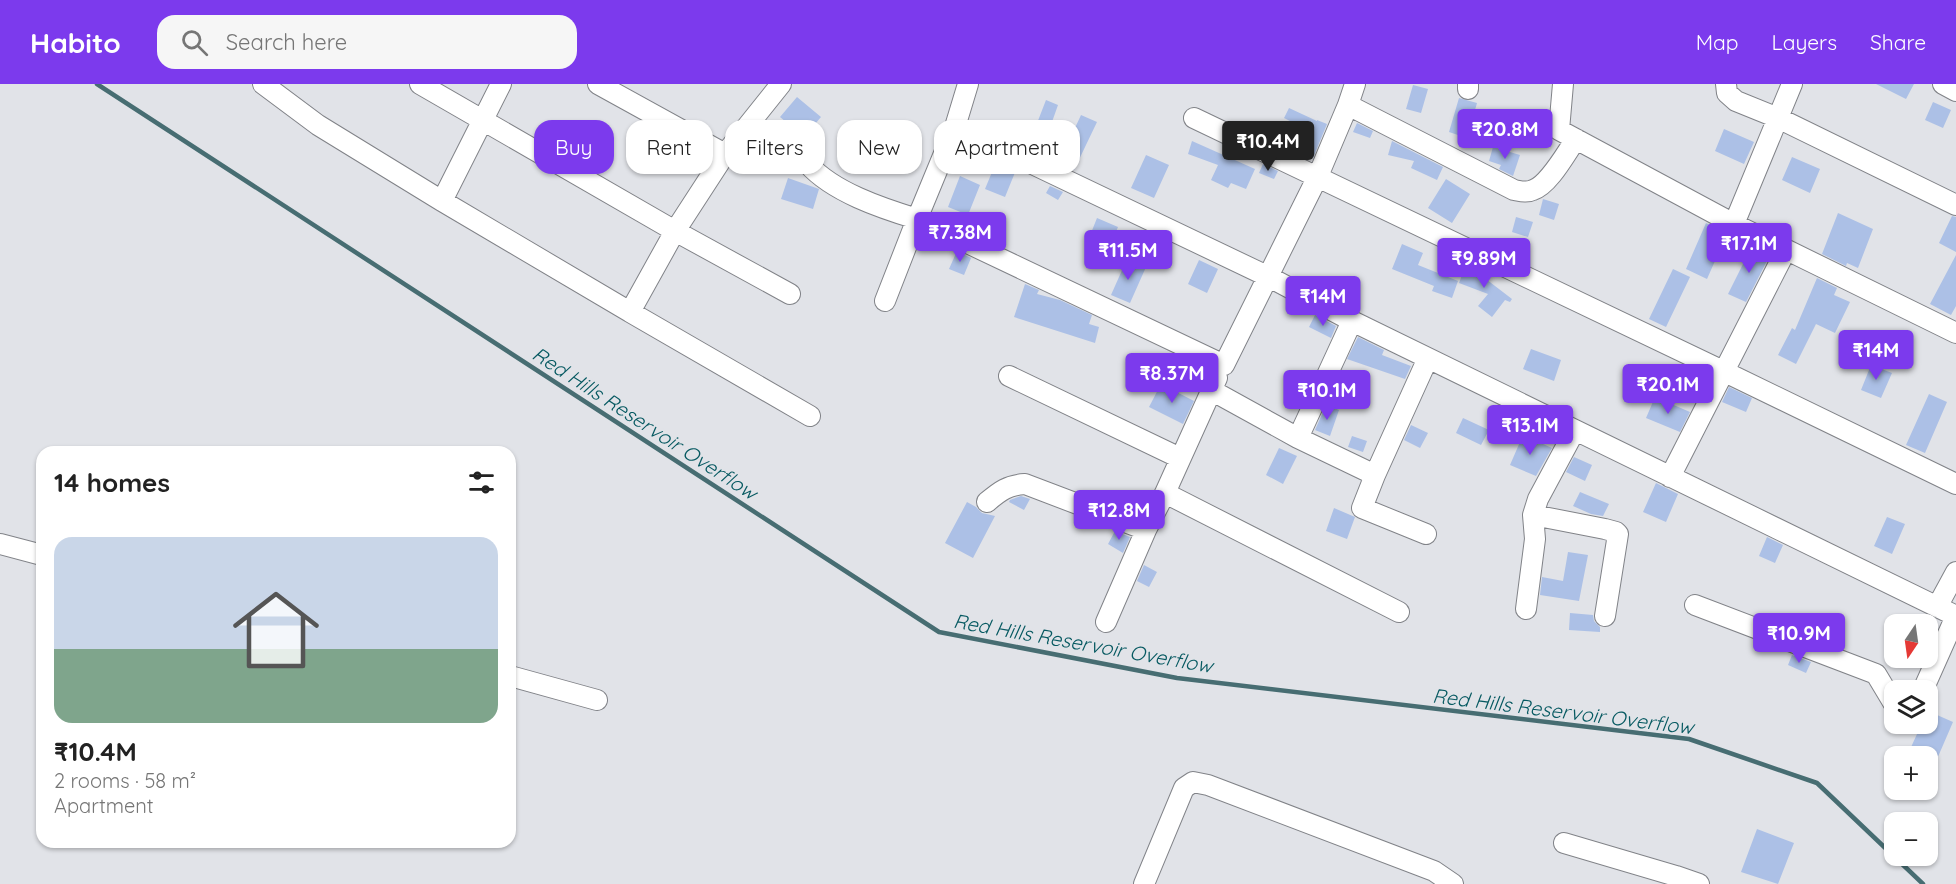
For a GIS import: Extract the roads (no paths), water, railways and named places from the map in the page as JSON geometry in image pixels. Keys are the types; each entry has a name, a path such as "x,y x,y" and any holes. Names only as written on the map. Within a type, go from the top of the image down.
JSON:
{"street":[{"path":"263,84 318,125 442,201 810,416"},
{"path":"420,84 675,231 790,294"},
{"path":"442,201 501,84"},
{"path":"598,84 725,153 675,231 630,312"},
{"path":"957,120 968,84"},
{"path":"1106,622 1211,390 1318,176 1355,84"},
{"path":"1563,84 1559,130 1734,224 1956,333"},
{"path":"1726,84 1727,93 1736,101 1778,118 1956,205"},
{"path":"1734,224 1792,84"},
{"path":"1943,84 1956,91"},
{"path":"751,120 778,85"},
{"path":"1348,105 1522,192 1533,190 1544,184 1576,139"},
{"path":"1194,118 1956,484"},
{"path":"817,174 861,199 889,211 917,219 1224,365"},
{"path":"885,301 936,174"},
{"path":"1053,174 1269,277 1352,321 1956,616 1927,680"},
{"path":"1671,477 1786,250"},
{"path":"1298,438 1352,321"},
{"path":"1426,534 1362,508 1428,358"},
{"path":"1009,376 1180,458"},
{"path":"1211,390 1298,438 1375,475"},
{"path":"1526,609 1535,538 1533,515 1538,499 1575,430"},
{"path":"987,502 1004,488 1013,484 1025,484 1146,530"},
{"path":"1165,493 1399,612"},
{"path":"1533,515 1605,529 1618,534 1605,616"},
{"path":"0,544 36,553"},
{"path":"1937,607 1956,572"},
{"path":"1695,605 1876,674 1884,687"},
{"path":"516,678 597,700"},
{"path":"1144,884 1184,788 1193,782 1208,785 1434,871 1453,884"},
{"path":"1564,843 1699,884"}],"waterway":[{"name":"Red Hills Reservoir Overflow","path":"97,84 939,632 1177,678 1689,739 1817,783 1923,884"}]}
